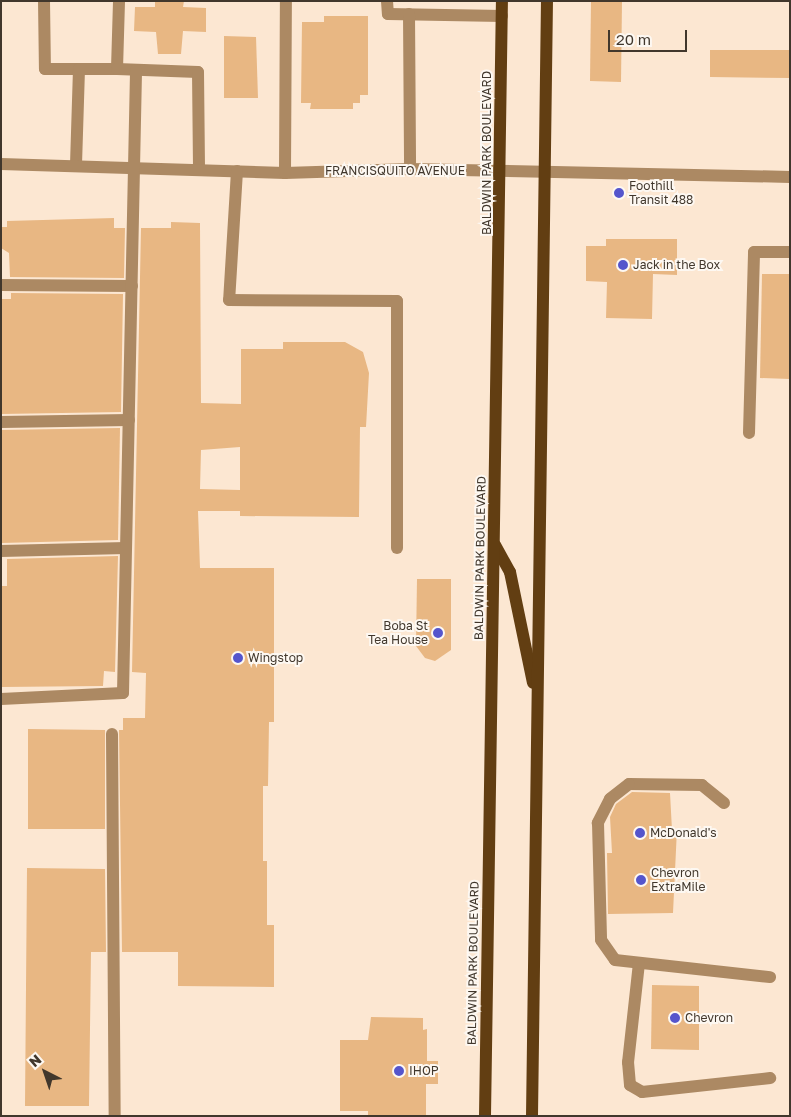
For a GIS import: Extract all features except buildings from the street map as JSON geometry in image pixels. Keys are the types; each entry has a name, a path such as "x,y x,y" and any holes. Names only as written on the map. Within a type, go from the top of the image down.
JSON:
{"main road":[{"name":"BALDWIN PARK BOULEVARD","path":"485,1116 502,172 502,1"},
{"path":"532,1116 548,174 548,1"},
{"path":"495,545 510,572 538,706"}],"street":[{"path":"44,1 44,69 198,72 199,169"},
{"path":"117,69 119,1"},
{"path":"285,173 286,1"},
{"path":"387,1 388,14 502,16"},
{"path":"409,14 410,169"},
{"path":"76,163 79,69"},
{"path":"1,699 122,693 136,70"},
{"name":"FRANCISQUITO AVENUE","path":"1,164 76,163 135,168 285,173 410,169 548,174 790,177"},
{"path":"237,171 229,300 397,300 397,548"},
{"path":"749,434 754,252 790,252"},
{"path":"1,285 132,286"},
{"path":"1,422 129,420"},
{"path":"1,551 126,548"},
{"path":"112,734 115,1116"},
{"path":"724,803 702,784 629,784 610,799 598,823 601,940 615,960 770,977"},
{"path":"639,964 628,1062 630,1085 642,1092 770,1078"}],"place":[{"name":"Foothill Transit 488","path":"619,193"},
{"name":"Jack in the Box","path":"623,265"},
{"name":"Boba St Tea House","path":"438,633"},
{"name":"Wingstop","path":"238,658"},
{"name":"McDonald's","path":"640,833"},
{"name":"Chevron ExtraMile","path":"641,880"},
{"name":"Chevron","path":"675,1018"},
{"name":"IHOP","path":"399,1071"}]}
